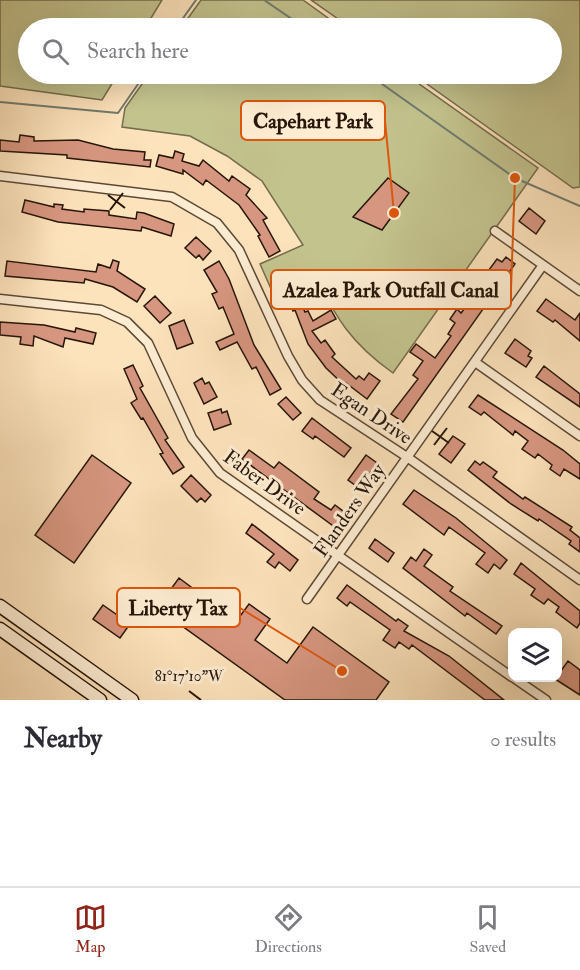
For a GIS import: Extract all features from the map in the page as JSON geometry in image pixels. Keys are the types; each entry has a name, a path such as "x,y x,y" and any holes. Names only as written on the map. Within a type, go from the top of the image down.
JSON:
{"main road":[{"path":"0,606 132,700"},
{"path":"0,629 100,700"},
{"path":"60,672 82,678 102,692 110,693 117,689"}],"street":[{"name":"Egan Drive","path":"0,176 172,197 217,223 239,250 288,356 302,380 320,400 407,457 580,580"},
{"path":"495,231 580,291"},
{"name":"Flanders Way","path":"307,598 543,265"},
{"name":"Faber Drive","path":"0,299 101,310 127,322 148,343 192,438 208,461 220,473 508,674"},
{"path":"474,362 580,436"},
{"name":"Faber Drive","path":"520,682 546,700"}],"green space":[{"path":"0,0 162,0 151,18 18,18 18,84 112,84 102,100 0,86"},
{"path":"201,0 303,0 328,18 188,18"},
{"path":"311,0 580,0 580,187 573,188 427,84 562,84 562,18 337,18"},
{"path":"142,84 419,84 538,168 393,373 366,351 346,329 330,304 315,273 272,291 260,264 303,245 262,181 227,156 190,136 122,127 125,108"}],"building":[{"path":"20,135 34,137 34,141 78,140 113,149 145,152 144,160 151,160 150,167 67,158 67,155 0,151 0,140 19,142"},
{"path":"175,151 184,154 182,161 199,166 203,160 229,181 232,176 250,189 246,195 267,218 263,220 280,251 269,257 258,236 260,235 239,205 206,180 203,185 183,170 183,174 156,166 159,155 173,158"},
{"path":"388,178 409,193 382,230 353,217"},
{"path":"25,200 54,207 54,204 63,205 62,209 84,212 84,209 109,211 109,215 136,219 137,212 144,213 174,224 171,236 142,227 141,231 58,222 22,212"},
{"path":"529,208 545,221 536,234 519,221"},
{"path":"196,237 211,251 203,260 199,255 196,258 185,248"},
{"path":"506,257 515,264 403,422 391,414 418,379 413,375 423,361 410,352 416,344 435,358 451,336 448,334 455,323 450,319 457,309 461,313 490,276 486,274 497,259 502,262"},
{"path":"113,260 119,262 117,271 145,289 137,302 113,287 85,279 84,283 5,276 7,261 96,272 98,264 110,268"},
{"path":"219,261 229,279 254,345 281,389 270,395 256,367 252,369 237,342 220,350 216,342 234,334 223,307 219,309 212,294 217,292 204,270"},
{"path":"293,285 305,312 308,311 313,321 331,310 336,319 312,331 321,343 325,340 335,354 332,357 356,379 359,376 364,380 369,373 380,381 367,399 346,383 344,385 326,368 308,344 295,310 293,311 283,289"},
{"path":"155,296 171,313 160,323 144,306"},
{"path":"546,299 575,320 580,313 580,341 555,320 553,322 537,311"},
{"path":"184,320 193,343 177,349 169,326"},
{"path":"0,322 44,325 75,332 76,328 96,333 93,344 65,338 63,347 34,336 33,346 20,344 21,337 0,335"},
{"path":"515,339 531,351 528,356 532,358 526,367 505,353"},
{"path":"133,365 143,386 140,388 168,438 165,440 184,467 173,474 160,454 163,453 143,418 141,419 131,403 137,399 124,369"},
{"path":"544,366 580,394 580,407 536,377"},
{"path":"202,378 205,384 209,382 217,397 204,404 194,383"},
{"path":"478,395 563,450 580,464 580,479 564,469 560,476 550,469 552,465 538,454 535,458 522,449 528,441 515,431 513,435 484,412 481,415 469,407"},
{"path":"286,397 301,413 293,420 278,404"},
{"path":"221,409 222,413 227,411 231,424 214,430 208,413"},
{"path":"312,418 351,448 344,457 315,436 313,439 302,431"},
{"path":"453,436 465,444 451,463 439,454"},
{"path":"249,450 274,468 279,462 319,492 314,499 331,510 335,505 347,514 336,528 242,459"},
{"path":"92,455 131,483 74,563 35,535"},
{"path":"366,455 377,463 359,488 348,480"},
{"path":"475,461 480,465 483,462 497,472 493,477 523,499 525,497 572,527 570,530 580,538 580,552 569,544 571,541 539,519 538,521 511,504 468,470"},
{"path":"191,475 211,495 205,502 201,498 197,502 181,486"},
{"path":"414,490 456,518 507,560 500,569 494,564 488,573 476,564 485,553 449,527 444,535 403,504"},
{"path":"252,524 298,560 290,571 279,562 275,568 267,562 274,554 246,533"},
{"path":"375,539 394,553 388,562 369,548"},
{"path":"424,549 432,555 424,566 453,587 450,591 502,626 496,634 467,613 465,616 403,568 411,557 416,561"},
{"path":"521,563 580,611 580,623 577,628 556,612 559,607 548,599 544,604 531,595 535,589 514,574"},
{"path":"179,578 199,593 197,596 235,623 249,604 270,619 255,640 287,663 313,627 389,682 376,700 285,700 157,608"},
{"path":"347,585 396,621 398,619 408,626 404,631 449,656 504,700 485,700 412,645 409,649 399,642 395,648 383,640 390,630 350,602 347,606 337,598"},
{"path":"103,605 130,624 120,638 93,619"},
{"path":"568,661 580,670 580,695 560,682 562,682 562,669"}],"waterway":[{"path":"183,18 196,0"},
{"path":"264,0 290,18"},
{"path":"0,102 118,113 138,84"},
{"path":"382,84 515,178 580,206"}],"place":[{"name":"Azalea Park Outfall Canal","path":"515,178"},
{"name":"Capehart Park","path":"394,213"},
{"name":"Liberty Tax","path":"342,671"}]}
